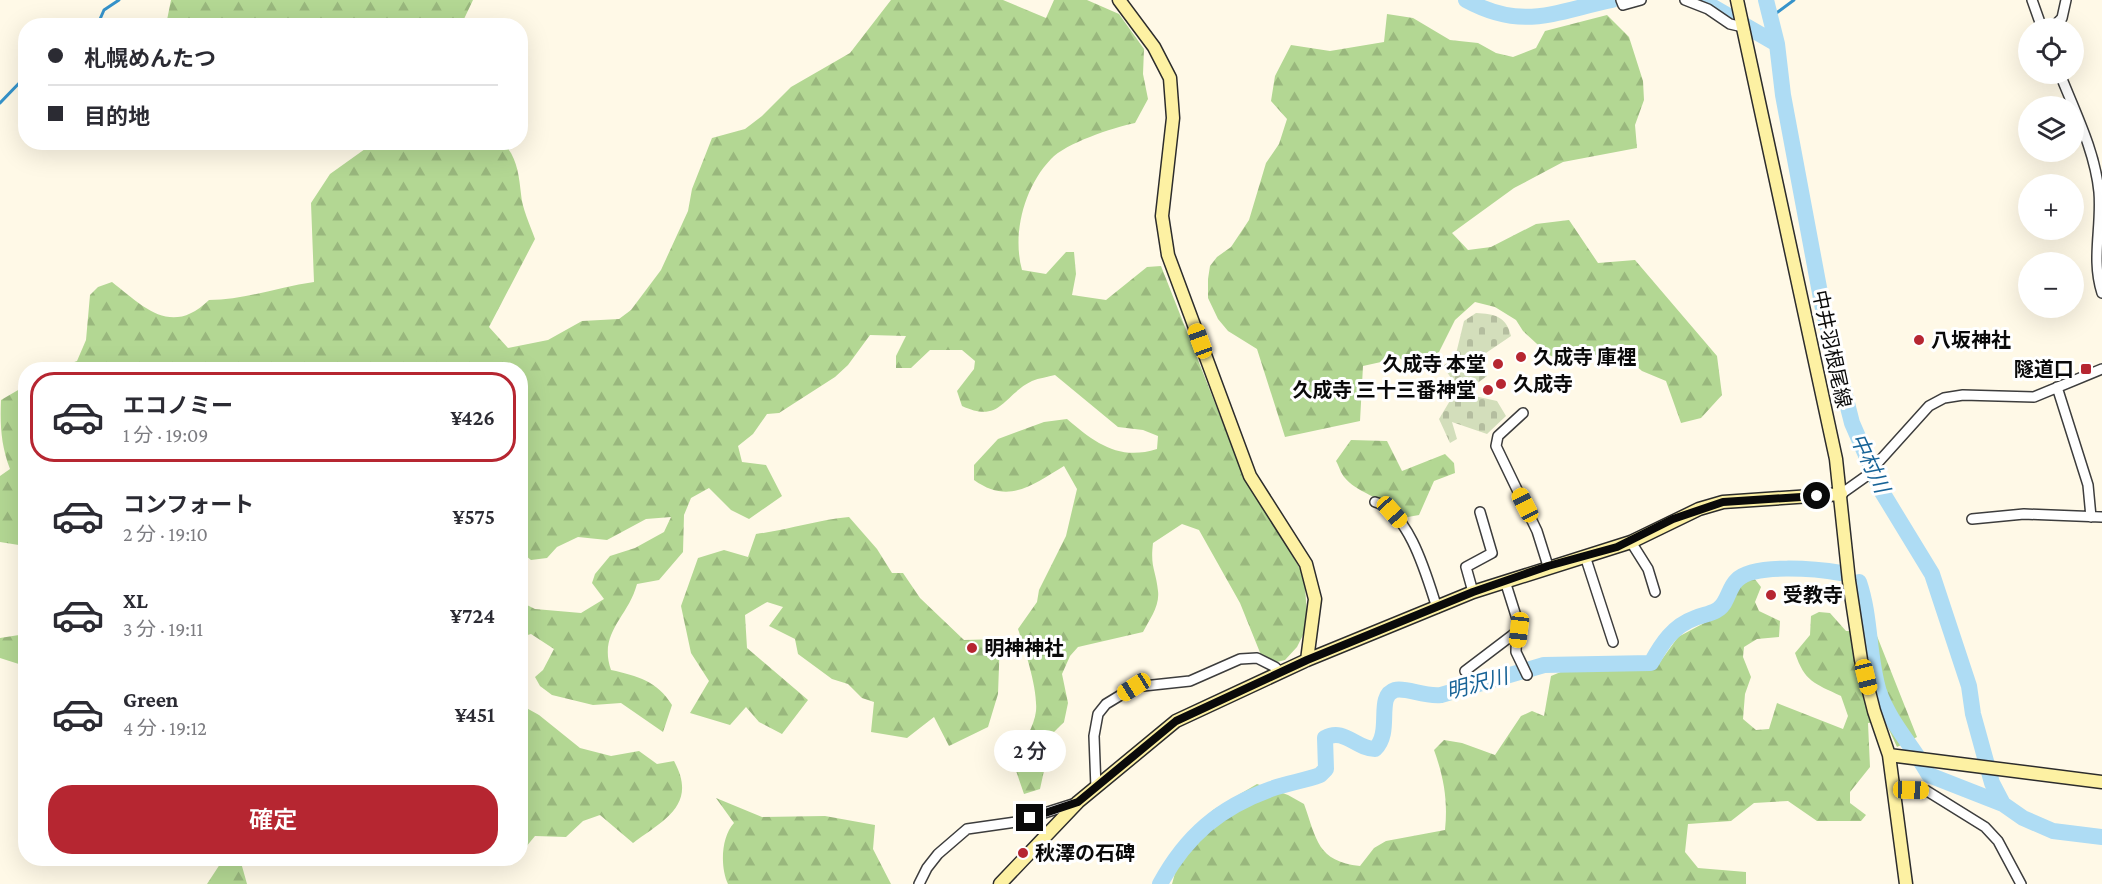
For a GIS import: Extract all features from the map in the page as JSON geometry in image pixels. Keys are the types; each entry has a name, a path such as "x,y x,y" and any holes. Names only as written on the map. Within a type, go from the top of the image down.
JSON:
{"street":[{"path":"1119,0 1162,58 1170,78 1173,118 1162,216 1168,255 1250,476 1306,564 1315,599 1307,660"},
{"path":"1621,0 1623,5 1641,0"},
{"path":"1685,0 1708,9 1730,24 1743,27"},
{"name":"中井羽根尾線","path":"1737,0 1836,459 1849,581 1862,660 1874,711 1889,754 1906,884"},
{"path":"2032,0 2038,18"},
{"path":"2062,18 2066,0"},
{"path":"2064,84 2096,169 2100,207 2096,269 2102,293"},
{"path":"1000,884 1078,802 1176,721 1307,660 1473,592 1548,566 1631,542 1673,519 1723,502 1841,494 1865,477 1929,406 1944,398 1963,395 2034,397 2102,369"},
{"path":"2057,387 2088,485 2091,517"},
{"path":"1523,412 1498,436 1496,446 1537,531 1548,566"},
{"path":"1375,502 1383,504 1403,524 1425,571 1437,608"},
{"path":"1473,592 1466,567 1490,555 1492,551 1480,512"},
{"path":"1972,519 2014,514 2102,517"},
{"path":"1631,542 1648,569 1655,592"},
{"path":"1585,556 1613,642"},
{"path":"1505,581 1519,630 1516,652 1527,675"},
{"path":"1465,671 1519,630"},
{"path":"1096,788 1094,736 1098,714 1106,704 1134,687 1190,681 1240,659 1257,658 1275,667 1281,673"},
{"path":"1889,754 2102,782"},
{"path":"1895,789 1927,790 1985,827 1998,841 2021,884"},
{"path":"919,884 939,854 967,829 1016,822 1078,802"}],"green space":[{"path":"171,0 473,0 464,18 167,18"},
{"path":"891,0 1003,0 1046,18 1054,0 1087,0 1119,14 1144,49 1143,74 1148,99 1135,123 1102,132 1067,147 1051,159 1042,170 1027,197 1020,226 1019,256 1022,270 1046,274 1066,252 1074,252 1076,274 1072,295 1106,300 1147,267 1161,266 1235,454 1304,576 1307,613 1305,631 1297,647 1285,660 1273,663 1261,655 1240,603 1199,530 1182,524 1153,543 1153,564 1158,597 1154,613 1143,632 1078,647 1070,656 1062,674 1068,703 1064,722 1052,734 1040,789 1024,794 1013,762 1030,731 1036,711 1033,681 1018,629 1037,602 1039,590 1066,536 1077,489 1064,466 1020,490 998,491 974,480 974,465 998,439 1044,422 1067,419 1108,448 1131,453 1157,449 1158,436 1143,430 1118,427 1055,375 1032,381 994,410 975,411 962,406 957,391 974,369 975,361 962,350 930,350 911,368 896,368 896,356 906,336 870,335 848,365 835,377 779,413 767,414 753,434 738,446 742,462 766,465 782,496 749,519 731,510 709,488 691,498 684,515 683,552 659,580 637,584 633,596 611,635 608,657 611,670 653,685 672,705 663,732 621,703 593,705 552,695 540,686 535,677 543,670 554,649 531,634 528,635 528,606 535,609 581,613 604,599 592,583 595,574 610,556 635,548 664,532 671,517 646,519 607,540 578,537 557,547 547,558 531,560 528,558 528,362 74,362 77,361 86,340 90,295 98,287 112,282 135,301 158,314 170,317 182,316 195,311 209,300 249,296 314,282 311,203 330,174 364,150 509,150 516,166 523,205 535,239 489,327 508,348 548,340 582,321 619,319 631,310 661,270 688,211 692,189 712,138 745,129 762,116 791,87 850,53"},
{"path":"1387,14 1413,18 1450,40 1478,43 1496,53 1513,57 1536,48 1545,31 1607,15 1629,37 1643,81 1644,100 1635,125 1637,148 1563,162 1514,188 1452,233 1468,250 1491,247 1536,224 1569,220 1598,263 1635,260 1717,356 1722,395 1701,418 1681,423 1666,381 1642,371 1627,358 1601,353 1569,364 1549,355 1523,331 1516,320 1495,307 1475,302 1455,320 1439,352 1411,364 1399,358 1363,366 1360,421 1285,437 1257,349 1228,331 1218,319 1208,298 1210,266 1217,257 1231,247 1249,220 1266,163 1279,144 1287,119 1271,101 1275,76 1291,45 1330,51 1384,42"},
{"path":"1476,313 1499,317 1506,324 1511,336 1480,357 1487,376 1468,390 1470,395 1497,401 1506,416 1487,434 1452,422 1457,439 1450,443 1439,419 1451,399 1461,393 1443,366 1455,358 1464,321"},
{"path":"18,390 18,545 0,542 0,476 10,469 2,435 1,400"},
{"path":"1351,440 1387,441 1402,471 1445,454 1454,463 1455,473 1434,481 1419,515 1408,517 1350,483 1344,476 1336,461"},
{"path":"849,517 877,549 892,573 903,573 920,598 964,640 1000,639 998,694 988,727 949,746 934,717 907,738 871,732 874,702 862,698 848,684 832,679 798,654 795,639 769,626 783,607 767,602 745,615 747,648 808,700 782,734 759,722 746,707 730,725 690,713 709,681 691,653 681,606 698,558 724,550 748,557 756,534"},
{"path":"1754,578 1761,587 1755,602 1759,611 1780,621 1779,637 1757,639 1744,647 1743,657 1751,677 1745,694 1743,719 1756,730 1769,729 1777,703 1843,729 1848,716 1841,696 1807,676 1795,653 1810,635 1811,616 1819,612 1830,613 1846,631 1875,631 1917,737 1897,747 1886,723 1868,723 1870,767 1850,792 1850,803 1866,815 1861,821 1817,821 1788,801 1754,803 1731,821 1688,824 1685,852 1698,868 1746,872 1746,884 1172,884 1184,841 1213,810 1257,784 1288,795 1304,804 1321,847 1327,854 1346,863 1360,866 1374,848 1386,841 1445,830 1444,790 1434,750 1444,740 1462,743 1495,755 1521,716 1532,711 1544,716 1551,676 1563,671 1655,669 1678,637 1721,614 1741,585"},
{"path":"18,635 18,664 0,658 0,638"},
{"path":"528,709 580,748 611,756 639,751 657,764 674,761 682,789 680,800 666,819 633,843 600,815 583,821 566,837 535,836 528,844"},
{"path":"716,798 762,817 825,816 875,825 873,849 891,884 728,884 725,877 723,852 726,836 734,823"},
{"path":"219,866 242,866 247,884 207,884"}],"waterway":[{"path":"100,18 104,10 119,0"},
{"path":"1466,0 1505,15 1522,17 1555,13 1612,0"},
{"path":"1701,0 1777,44"},
{"name":"中村川","path":"1766,0 1777,44 1783,95 1823,309 1852,423 1882,492 1932,574 1969,686 1973,714 1992,783 2003,804 2023,818 2053,831 2102,837"},
{"path":"1771,17 1794,0"},
{"path":"0,103 18,84"},
{"name":"明沢川","path":"1160,884 1181,851 1220,814 1253,796 1320,775 1326,769 1325,738 1338,735 1375,749 1383,733 1386,699 1395,690 1441,695 1544,665 1651,663 1674,630 1687,621 1712,613 1721,607 1734,583 1745,575 1771,569 1841,573"},
{"name":"明沢川","path":"1859,582 1866,609 1875,678 1879,692 1895,724 1929,775 2003,804"}],"place":[{"name":"八坂神社","path":"1919,340"},
{"name":"久成寺 庫裡","path":"1521,357"},
{"name":"久成寺 本堂","path":"1498,364"},
{"name":"隧道口","path":"2086,369"},
{"name":"久成寺","path":"1501,384"},
{"name":"久成寺 三十三番神堂","path":"1488,390"},
{"name":"受教寺","path":"1771,595"},
{"name":"明神神社","path":"972,648"},
{"name":"秋澤の石碑","path":"1023,853"}],"route":[{"path":"1030,818 1078,802 1176,721 1307,660 1473,592 1548,566 1634,541 1673,519 1723,502 1817,496"}]}
